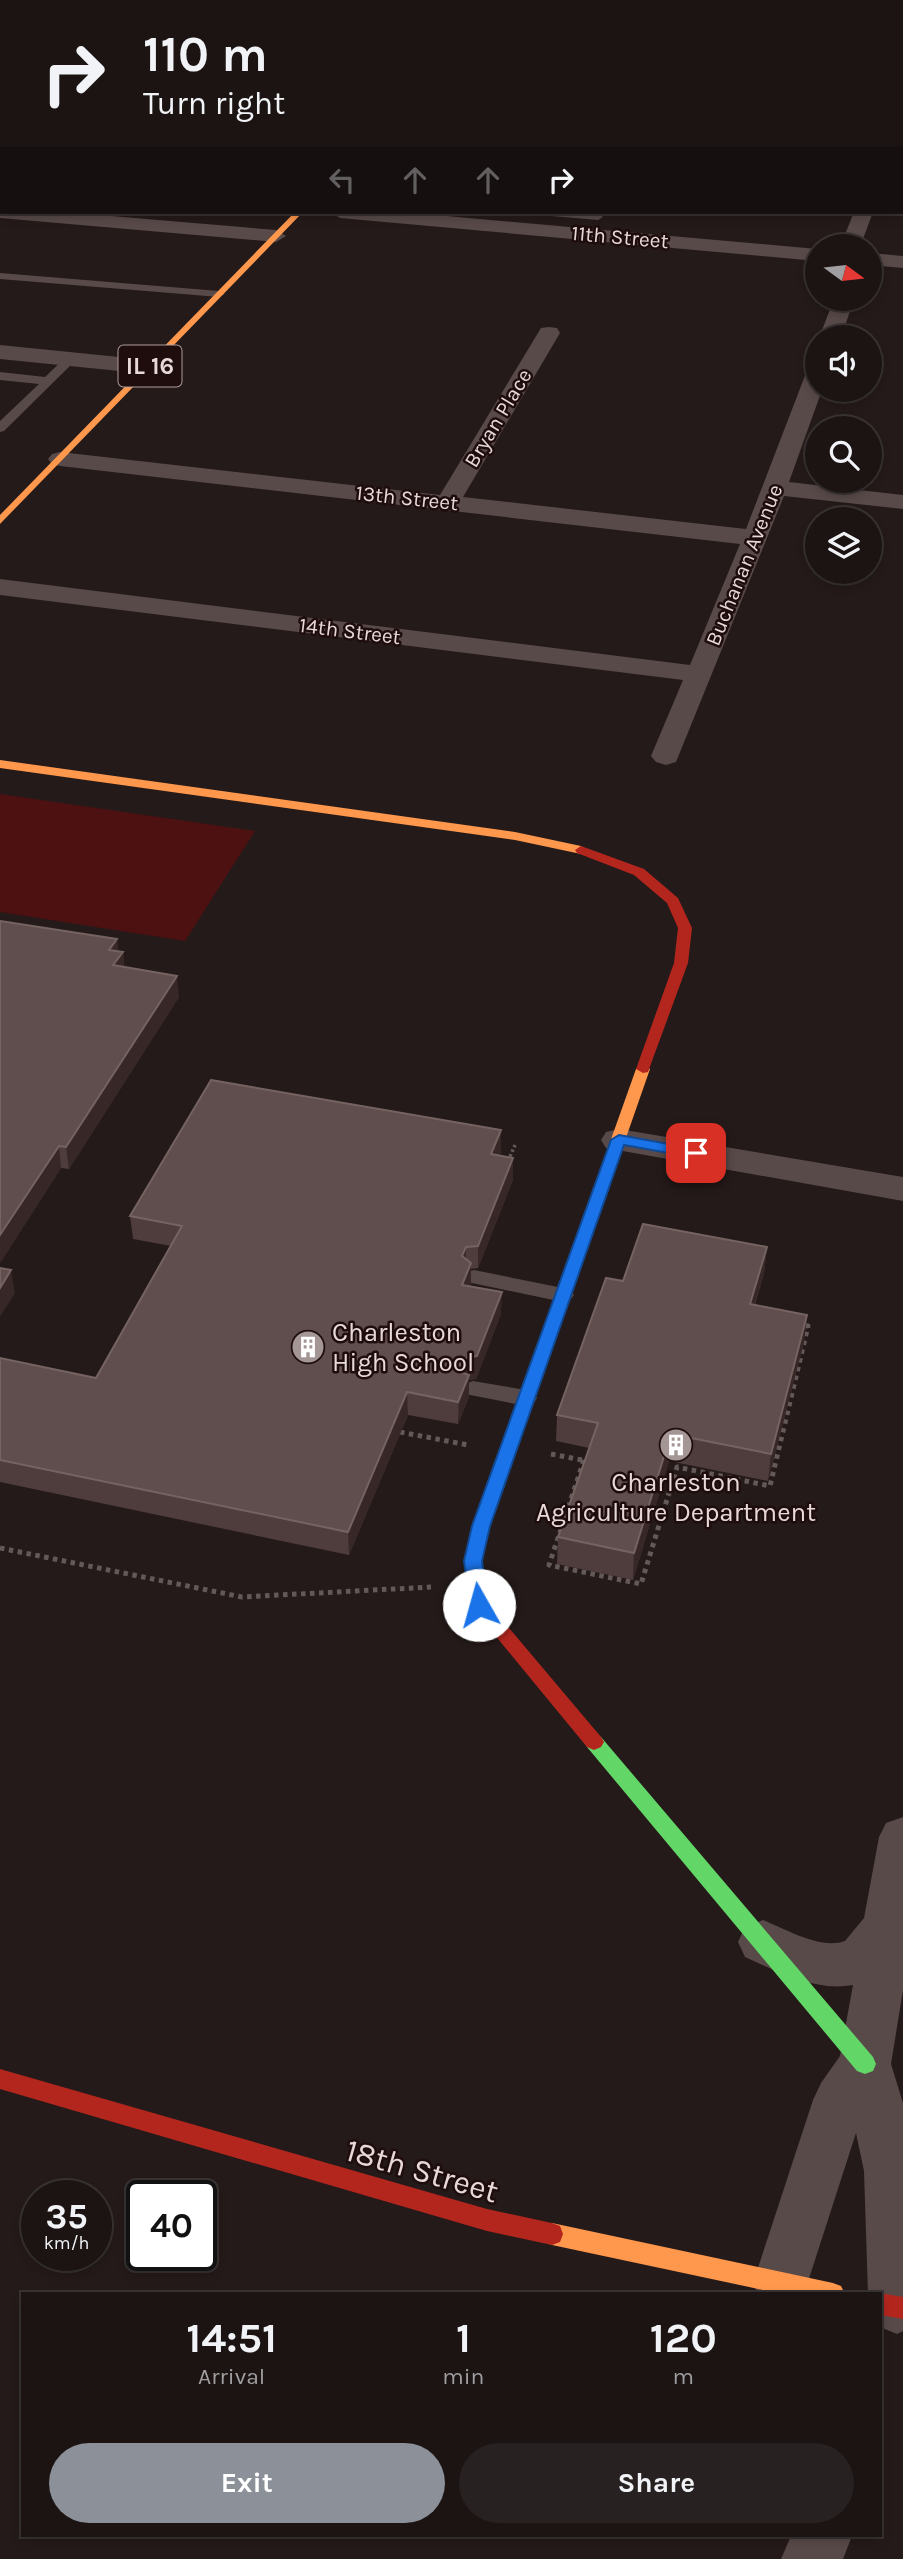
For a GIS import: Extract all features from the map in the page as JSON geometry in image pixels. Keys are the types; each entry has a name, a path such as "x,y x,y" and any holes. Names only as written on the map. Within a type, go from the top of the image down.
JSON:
{"street":[{"path":"23,214 276,236"},
{"name":"IL 16","path":"0,521 297,214"},
{"name":"11th Street","path":"392,214 444,216 587,234 805,254"},
{"path":"854,234 862,214"},
{"path":"882,260 903,262"},
{"name":"Bryan Place","path":"447,503 549,333"},
{"path":"0,352 149,367"},
{"name":"Buchanan Avenue","path":"666,756 775,488 806,402"},
{"name":"13th Street","path":"60,459 755,538"},
{"path":"775,488 903,502"},
{"name":"14th Street","path":"0,587 699,674"},
{"path":"0,764 515,836 592,853 639,872 673,901 685,928 681,963 481,1526 473,1561 479,1605 865,2064 879,2112 891,2171 893,2306"},
{"path":"619,1140 903,1189"},
{"path":"781,2283 840,2100 865,2064 903,1837"},
{"path":"762,1941 803,1959 834,1966 861,1959 888,1926"},
{"name":"18th Street","path":"2,2082 487,2220 824,2292"},
{"path":"813,2559 821,2537"}],"lane":[{"path":"587,234 600,214"},
{"path":"0,276 219,295"},
{"path":"0,428 71,359"},
{"path":"0,376 48,381"},
{"path":"474,1278 563,1294"},
{"path":"472,1389 526,1398"}],"path":[{"path":"506,1166 516,1143"},
{"path":"584,1460 549,1565 641,1584 677,1467 770,1486 808,1326 795,1324"},
{"path":"400,1432 475,1447"},
{"path":"0,1548 242,1597 438,1587"}],"shaded area":[{"path":"0,794 255,831 185,941 0,912"}],"building":[{"path":"0,921 117,939 109,950 123,952 113,965 177,976 66,1147 59,1146 0,1235"},
{"name":"Charleston High School","path":"211,1080 501,1130 491,1154 513,1158 478,1246 466,1247 462,1256 471,1263 462,1285 502,1292 477,1356 464,1359 460,1365 463,1373 469,1375 458,1402 407,1392 348,1532 0,1460 0,1358 96,1378 182,1226 130,1216"},
{"name":"Charleston Agriculture Department","path":"643,1224 767,1247 750,1304 807,1315 771,1454 671,1434 634,1553 558,1537 598,1423 557,1415 606,1278 623,1281"},
{"path":"0,1268 11,1270 0,1288"}],"traffic: fast":[{"path":"594,1742 865,2064"}],"traffic: slow":[{"path":"0,521 297,214"},
{"path":"0,764 515,836 581,850"},
{"path":"537,1370 643,1069"},
{"path":"552,2234 824,2292"}],"traffic: jam":[{"path":"581,850 639,872 673,901 685,928 681,963 643,1069"},
{"path":"537,1370 481,1526 473,1561 479,1605 594,1742"},
{"path":"0,2079 487,2220 552,2234"},
{"path":"882,2304 903,2308"}],"place":[{"name":"Charleston High School","path":"308,1347"},
{"name":"Charleston Agriculture Department","path":"676,1445"}],"route":[{"path":"479,1605 473,1561 481,1526 619,1140 696,1153"}]}
